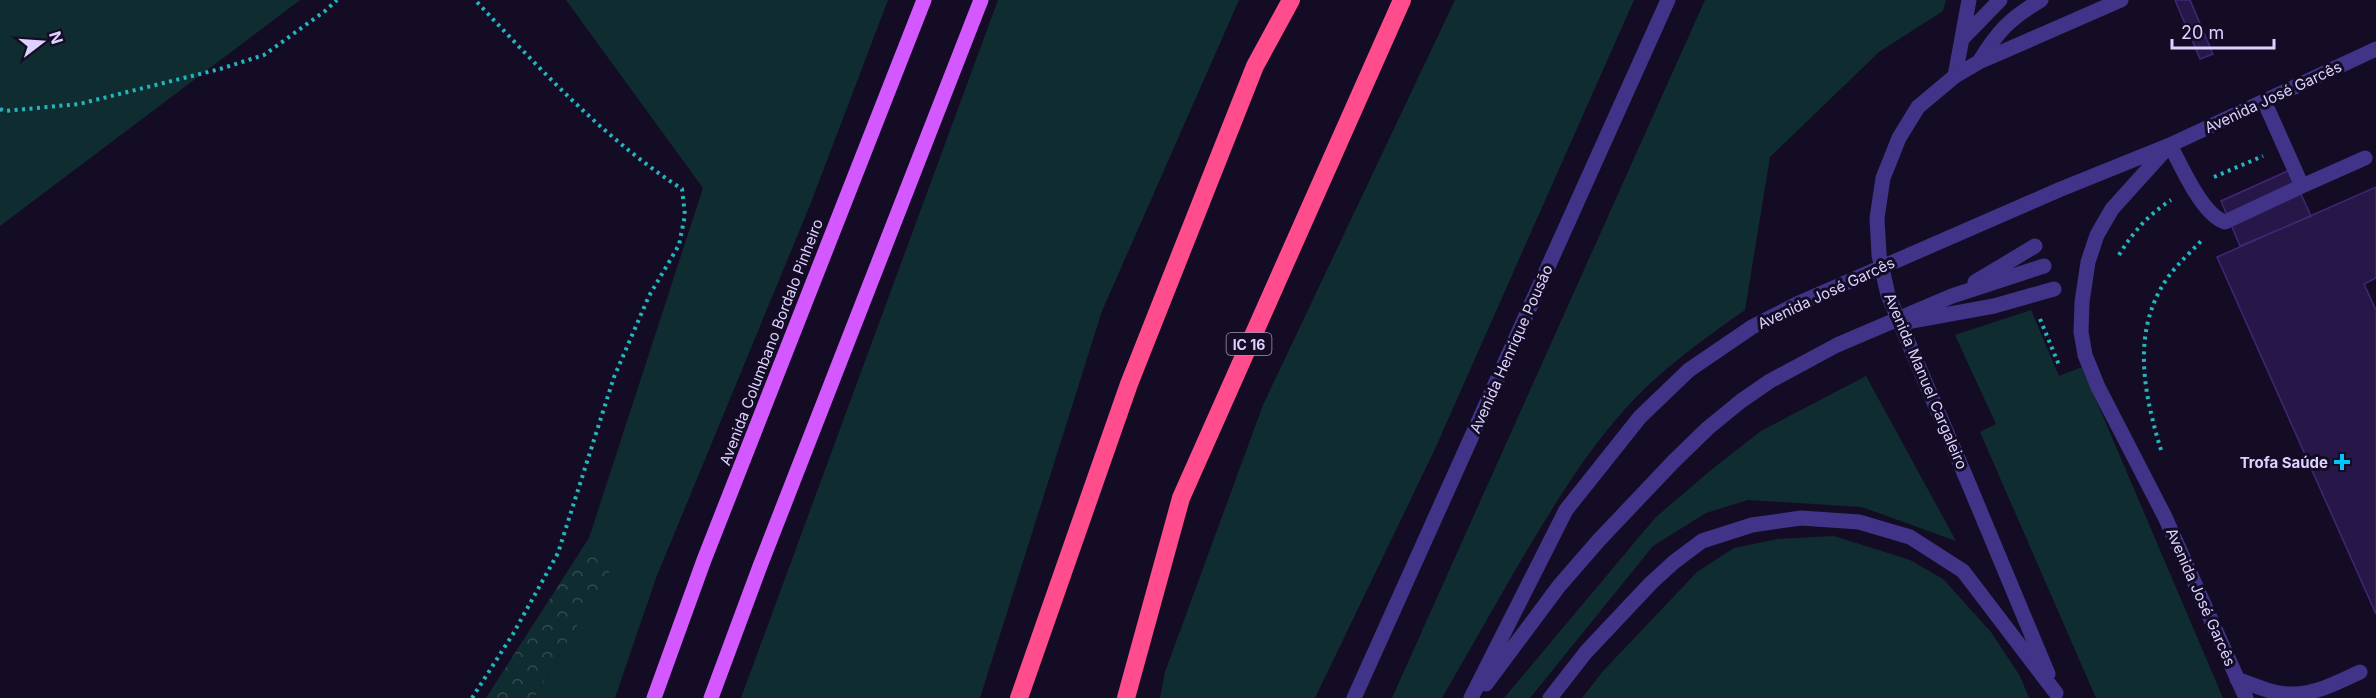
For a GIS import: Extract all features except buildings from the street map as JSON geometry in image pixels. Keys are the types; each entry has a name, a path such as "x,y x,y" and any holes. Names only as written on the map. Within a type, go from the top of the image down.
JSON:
{"highway":[{"path":"1019,698 1129,384 1255,66 1290,0"},
{"name":"IC 16","path":"1126,698 1181,498 1402,0"}],"main road":[{"name":"Avenida Columbano Bordalo Pinheiro","path":"654,698 708,549 924,0"},
{"path":"711,698 981,0"}],"street":[{"name":"Avenida Henrique Pousão","path":"1354,698 1668,0"},
{"path":"1955,76 1969,0"},
{"path":"1962,39 2000,0"},
{"path":"1979,62 1997,33 2022,11 2041,0"},
{"name":"Avenida Manuel Cargaleiro","path":"2057,696 1888,295 1879,255 1877,218 1883,178 1899,138 1918,107 1955,76 1979,62 2121,0"},
{"name":"Avenida José Garcês","path":"1473,698 1566,510 1640,417 1689,370 1752,327 1797,304 2061,189 2170,145 2376,50"},
{"path":"2264,101 2302,186"},
{"path":"2170,145 2208,210 2214,217 2225,222 2365,158"},
{"name":"Avenida José Garcês","path":"2170,145 2112,209 2097,235 2088,262 2082,302 2081,332 2085,355 2098,387 2165,517 2246,698"},
{"path":"1952,296 2035,246"},
{"path":"1473,698 1559,586 1638,497 1708,428 1770,381 1837,345 1952,296 2044,266"},
{"path":"1879,328 1994,306 2054,289"},
{"path":"1550,698 1586,652 1651,583 1702,541 1752,525 1802,518 1859,522 1910,537 1963,571 2057,696"},
{"path":"2237,679 2269,690 2291,694 2313,691 2360,672"}],"path":[{"path":"3,110 79,104 220,69 264,55 337,0"},
{"path":"472,698 513,634 558,553 614,378 649,296 678,245 685,214 682,189 650,168 593,121 474,0"},
{"path":"2116,259 2130,236 2151,213 2194,187 2284,147"},
{"path":"2164,458 2149,410 2142,358 2144,346 2151,311 2165,280 2207,235"},
{"path":"2030,296 2059,365 2085,355"}],"green space":[{"path":"0,0 300,0 0,226"},
{"path":"566,0 888,0 810,205 656,578 615,698 534,698 617,559 589,538 703,188"},
{"path":"998,0 1239,0 1102,311 980,698 741,698"},
{"path":"1455,0 1634,0 1434,451 1315,698 1160,698 1165,672 1263,405"},
{"path":"1705,0 1946,0 1943,11 1879,52 1770,157 1745,310 1667,368 1609,427 1554,505 1442,698 1392,698"},
{"path":"2031,310 2059,376 2082,367 2223,698 2096,698 1980,432 1996,424 1955,335"},
{"path":"1866,376 1956,541 1862,507 1748,500 1706,513 1653,546 1530,698 1504,698 1655,518 1761,431"},
{"path":"1834,536 1910,560 1943,579 1991,632 2020,676 2029,698 1582,698 1603,671 1697,572 1734,548 1778,539"},
{"path":"589,538 617,559 534,698 486,698"}],"place":[{"name":"Trofa Saúde","path":"2342,462"}]}
